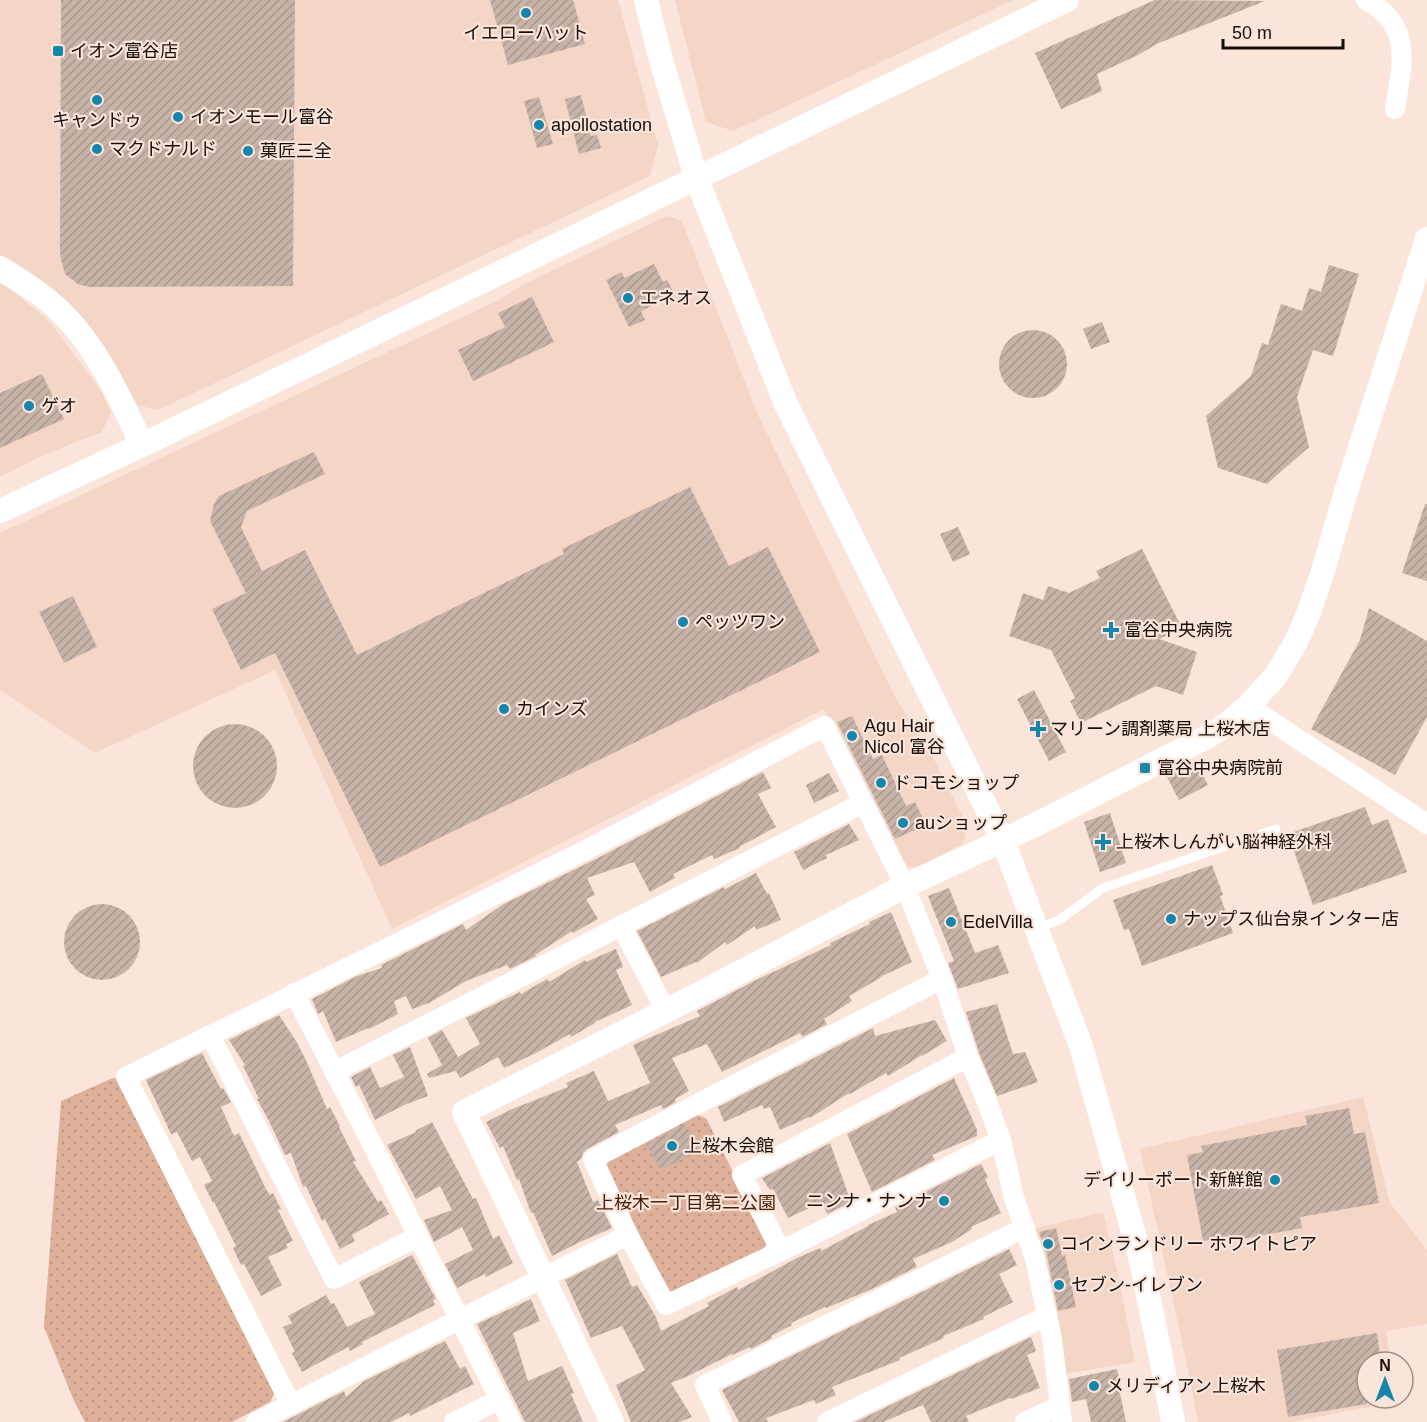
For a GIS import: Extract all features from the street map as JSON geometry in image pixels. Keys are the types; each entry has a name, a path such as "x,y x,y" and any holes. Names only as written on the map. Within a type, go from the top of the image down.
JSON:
{"street":[{"path":"646,0 661,60 696,177 785,402 1003,841 1081,1046 1140,1256 1173,1422"},
{"path":"0,511 142,445 1067,0"},
{"path":"1366,0 1377,6 1393,22 1402,44 1402,69 1395,109"},
{"path":"612,1422 464,1112 666,1011 905,886 1003,841 1205,738 1226,725 1248,706 1275,677 1296,642 1309,612 1427,239"},
{"path":"0,268 29,286 60,312 88,345 111,380 142,445"},
{"path":"1248,706 1427,824"},
{"path":"291,1405 126,1077 582,852 825,726 905,886 942,979 968,1057 1000,1140 1014,1197 1035,1257 1052,1339 1060,1414 1025,1422"},
{"path":"334,1072 863,803"},
{"path":"621,926 666,1011"},
{"path":"942,979 593,1159 628,1235 666,1305 780,1251 1000,1140"},
{"path":"294,993 511,1422"},
{"path":"210,1035 334,1279 417,1237"},
{"path":"780,1251 742,1175 968,1057"},
{"path":"722,1422 705,1385 1024,1228"},
{"path":"256,1422 628,1235"},
{"path":"827,1422 1047,1316"},
{"path":"454,1422 500,1399"}],"lane":[{"path":"1037,928 1059,920 1103,888 1276,829"}],"shaded area":[{"path":"0,0 618,0 658,145 650,176 158,410 137,405 106,349 73,308 42,281 0,255"},
{"path":"675,0 1013,0 733,131 706,122"},
{"path":"667,216 682,221 757,413 885,677 932,755 967,826 963,844 916,867 904,866 824,709 392,929 275,670 95,753 0,690 0,533 497,301 524,284"},
{"path":"0,284 11,290 49,321 102,392 111,412 102,432 48,453 0,477"},
{"path":"1363,1097 1390,1203 1427,1250 1427,1324 1386,1331 1389,1350 1355,1350 1355,1410 1293,1422 1198,1422 1140,1149"},
{"path":"1103,1212 1135,1362 1064,1374 1032,1229"}],"green space":[{"path":"113,1078 120,1079 276,1390 270,1402 232,1422 85,1422 44,1327 61,1101"},
{"name":"上桜木一丁目第二公園","path":"691,1113 706,1118 767,1240 763,1252 679,1294 667,1290 606,1167 610,1154"}],"building":[{"name":"イオンモール富谷","path":"61,0 295,0 293,286 89,287 78,284 65,274 60,251"},
{"path":"490,0 573,0 585,44 508,65"},
{"path":"1155,0 1265,1 1159,43 1097,74 1102,91 1061,109 1035,53"},
{"path":"581,95 591,136 597,135 601,148 579,154 565,99"},
{"path":"539,97 553,144 537,148 524,101"},
{"path":"654,264 663,282 667,280 675,295 641,311 645,320 629,327 606,280 622,272 624,278"},
{"path":"1329,265 1359,274 1333,356 1313,350 1297,397 1309,447 1267,484 1218,468 1206,416 1251,376 1262,343 1268,345 1281,304 1302,311 1309,288 1321,292"},
{"path":"532,297 554,342 473,381 458,350 505,327 498,313"},
{"path":"1102,322 1110,342 1091,349 1083,329"},
{"path":"1033,330 1046,333 1057,340 1064,351 1067,364 1064,377 1057,388 1046,395 1033,398 1020,395 1009,388 1002,377 999,364 1002,351 1009,340 1020,333"},
{"name":"ゲオ","path":"42,374 64,419 0,448 0,393"},
{"name":"カインズ","path":"314,452 325,474 247,511 241,527 262,571 305,550 357,655 564,554 562,549 690,487 729,566 768,547 820,652 380,867 275,653 241,670 212,609 246,593 210,521 214,504 219,496"},
{"path":"1425,504 1427,504 1427,581 1402,573"},
{"path":"958,527 970,554 953,562 940,534"},
{"path":"1142,549 1182,628 1159,639 1197,652 1183,695 1156,686 1081,723 1070,701 1075,698 1051,650 1009,636 1023,593 1043,600 1048,586 1069,593 1100,578 1096,571"},
{"path":"73,596 97,647 64,663 39,612"},
{"path":"1369,608 1427,641 1427,717 1395,775 1311,729 1360,640"},
{"path":"1034,690 1066,752 1049,761 1017,699"},
{"path":"852,716 873,759 882,755 906,806 915,802 926,825 895,839 837,722"},
{"path":"235,724 251,727 270,743 277,766 274,782 258,801 235,808 219,805 200,789 193,766 196,750 212,731"},
{"path":"1196,762 1208,785 1179,800 1167,777"},
{"path":"763,772 771,788 758,794 776,827 740,848 714,859 712,855 673,874 675,878 650,892 634,862 587,878 595,895 586,899 598,919 573,933 572,931 536,956 510,969 507,965 466,981 429,1003 412,1009 406,996 394,1001 398,1014 336,1042 323,1011 318,1014 312,999 357,976 382,968 381,965 463,924 466,930 502,905"},
{"path":"829,773 839,791 814,803 806,785"},
{"path":"1365,807 1372,825 1388,819 1407,872 1313,905 1288,834"},
{"path":"1110,813 1126,863 1100,872 1084,822"},
{"path":"849,824 859,840 826,855 827,858 803,870 794,852"},
{"path":"1212,865 1233,933 1142,966 1129,929 1124,930 1113,900"},
{"path":"756,873 767,894 769,893 781,920 756,930 755,926 727,945 725,942 697,963 661,977 637,931"},
{"path":"949,888 975,953 998,945 1009,973 958,989 948,963 954,961 928,896"},
{"path":"102,904 116,907 129,915 137,928 140,942 137,956 129,969 116,977 102,980 88,977 75,969 67,956 64,942 67,928 75,915 88,907"},
{"path":"891,912 912,962 880,977 849,996 852,1001 824,1019 827,1024 803,1037 800,1033 722,1072 707,1044 672,1058 689,1091 663,1109 661,1105 615,1125 619,1132 587,1149 577,1162 593,1202 598,1200 612,1228 552,1256 503,1146 500,1148 486,1122 568,1087 566,1083 594,1071 608,1101 650,1083 633,1045 700,1016 697,1011 831,945 830,943"},
{"path":"616,949 623,967 616,970 632,1005 504,1068 498,1057 460,1078 456,1071 429,1078 427,1074 442,1065 428,1038 442,1030 458,1057 480,1044 466,1018 520,992 521,994 547,979 549,982 585,960 586,962"},
{"path":"997,1004 1013,1054 1025,1052 1038,1082 997,1096 979,1053 966,1012"},
{"path":"279,1015 305,1058 327,1109 330,1107 340,1126 356,1161 353,1162 378,1202 381,1200 389,1214 352,1235 355,1241 340,1249 325,1219 322,1221 306,1186 303,1187 291,1153 285,1155 257,1099 259,1099 243,1066 245,1065 229,1040"},
{"path":"935,1020 947,1041 888,1076 886,1073 849,1093 810,1118 780,1130 770,1107 764,1109 762,1105 724,1122 718,1107 873,1028 875,1036"},
{"path":"410,1047 428,1096 375,1120 359,1085 356,1087 351,1077 370,1067 380,1088 404,1077 393,1055"},
{"path":"202,1053 221,1089 223,1088 231,1102 221,1107 234,1136 239,1133 266,1189 270,1195 273,1193 281,1209 278,1210 293,1241 286,1244 288,1248 268,1257 282,1285 261,1296 244,1264 241,1265 233,1248 236,1246 204,1185 212,1181 200,1157 192,1161 177,1132 171,1134 146,1080"},
{"path":"954,1078 977,1130 977,1136 932,1155 935,1160 872,1192 847,1134"},
{"path":"1349,1108 1354,1134 1365,1132 1379,1203 1300,1217 1302,1228 1237,1240 1236,1235 1203,1241 1187,1155 1203,1152 1201,1146 1307,1125 1305,1116"},
{"path":"432,1122 473,1199 476,1198 493,1239 499,1235 513,1263 457,1288 445,1264 473,1250 462,1227 434,1242 424,1220 452,1210 440,1186 416,1199 387,1145"},
{"name":"上桜木会館","path":"686,1124 699,1152 660,1169 646,1144"},
{"path":"830,1143 851,1202 827,1214 822,1202 788,1218 773,1189 770,1190 762,1178"},
{"path":"981,1164 988,1177 985,1179 1001,1213 971,1227 972,1229 952,1242 913,1259 917,1267 870,1290 791,1323 792,1325 771,1336 772,1338 751,1349 750,1347 732,1354 671,1383 692,1417 680,1422 631,1422 616,1385 645,1370 622,1326 591,1338 565,1280 617,1254 632,1287 637,1285 656,1317 661,1331 709,1306 707,1303 737,1287 738,1290 820,1248 821,1251 897,1212 895,1207"},
{"path":"1056,1228 1062,1256 1065,1255 1076,1307 1058,1311 1047,1255 1039,1232"},
{"path":"1009,1249 1017,1265 999,1274 1013,1302 983,1317 984,1319 899,1358 900,1360 832,1387 836,1395 816,1404 814,1400 766,1418 768,1422 739,1422 722,1390"},
{"path":"412,1255 436,1299 433,1300 435,1305 362,1342 363,1344 350,1351 348,1347 302,1372 292,1353 295,1352 283,1327 292,1323 288,1316 326,1295 331,1304 334,1303 347,1327 375,1314 359,1282"},
{"path":"531,1299 540,1321 513,1333 528,1381 562,1366 583,1422 525,1422 477,1324"},
{"path":"1377,1333 1379,1350 1355,1350 1355,1406 1288,1417 1277,1350"},
{"path":"1031,1337 1036,1351 1027,1355 1040,1388 966,1416 969,1422 931,1422 923,1405 883,1422 855,1422"},
{"path":"445,1341 460,1369 465,1366 474,1384 410,1416 409,1413 391,1422 283,1422 344,1391 346,1397 364,1381"},
{"path":"1117,1369 1126,1422 1091,1422 1086,1399 1072,1402 1069,1379"}],"place":[{"name":"イエローハット","path":"526,13"},
{"name":"イオン富谷店","path":"58,51"},
{"name":"キャンドゥ","path":"97,100"},
{"name":"イオンモール富谷","path":"178,117"},
{"name":"apollostation","path":"539,125"},
{"name":"マクドナルド","path":"97,149"},
{"name":"菓匠三全","path":"248,151"},
{"name":"エネオス","path":"628,298"},
{"name":"ゲオ","path":"29,406"},
{"name":"ペッツワン","path":"683,622"},
{"name":"富谷中央病院","path":"1111,630"},
{"name":"カインズ","path":"504,709"},
{"name":"マリーン調剤薬局 上桜木店","path":"1038,729"},
{"name":"Agu Hair Nicol 富谷","path":"852,736"},
{"name":"富谷中央病院前","path":"1145,768"},
{"name":"ドコモショップ","path":"881,783"},
{"name":"auショップ","path":"903,823"},
{"name":"上桜木しんがい脳神経外科","path":"1103,842"},
{"name":"ナップス仙台泉インター店","path":"1171,919"},
{"name":"EdelVilla","path":"951,922"},
{"name":"上桜木会館","path":"672,1146"},
{"name":"デイリーポート新鮮館","path":"1275,1180"},
{"name":"ニンナ・ナンナ","path":"944,1201"},
{"name":"コインランドリー ホワイトピア","path":"1048,1244"},
{"name":"セブン-イレブン","path":"1059,1285"},
{"name":"メリディアン上桜木","path":"1094,1386"}]}
